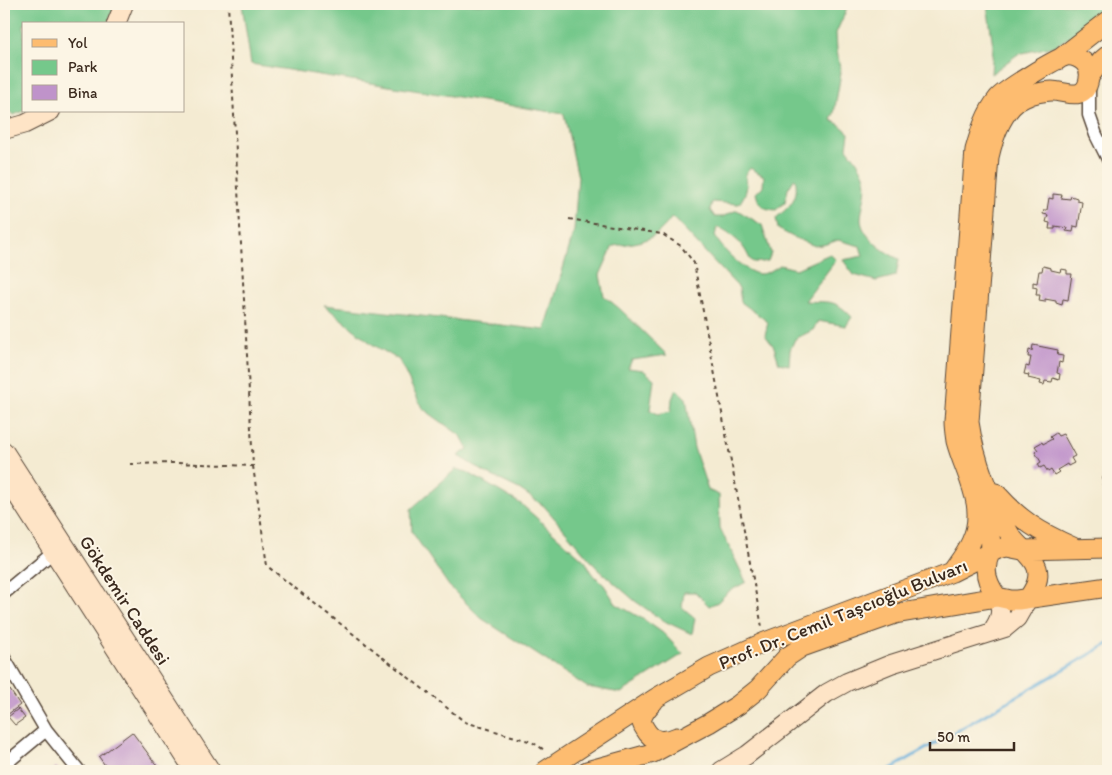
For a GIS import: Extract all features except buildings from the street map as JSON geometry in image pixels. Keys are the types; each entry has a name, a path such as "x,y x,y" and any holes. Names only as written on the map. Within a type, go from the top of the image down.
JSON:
{"main road":[{"path":"117,22 124,4"},
{"path":"1061,93 1056,89 1051,79 1052,67 1108,21"},
{"path":"721,771 747,756 827,693 847,682 891,664 1010,625 1030,597 1038,580 1038,571 1035,563 1012,536 979,483 956,438 954,421 975,150 987,115 998,98 1007,90 1066,56 1078,58 1087,65 1089,79"},
{"path":"991,632 1000,616 1000,604 987,577 986,567 990,553 990,536 972,440 969,406 989,157 993,139 1002,120 1014,105 1025,97 1048,92 1067,95 1078,93 1083,90 1102,60 1108,56"},
{"path":"4,130 25,124 49,112"},
{"name":"Gökdemir Caddesi","path":"4,451 58,548 211,771"},
{"path":"4,475 58,548 194,771"},
{"path":"979,483 1026,522 1041,532 1076,549"},
{"path":"952,572 973,537 979,483"},
{"path":"990,553 998,548 1007,547 1022,550 1108,548"},
{"name":"Prof. Dr. Cemil Taşcıoğlu Bulvarı","path":"552,766 656,698 709,667 765,642 952,572 990,553"},
{"path":"997,597 1011,600 1108,587"},
{"name":"Prof. Dr. Cemil Taşcıoğlu Bulvarı","path":"587,771 666,748 744,700 758,689 787,657 802,647 895,614 997,597"},
{"path":"656,698 645,712 642,722 644,729 652,738 665,741 709,723"}],"street":[{"path":"1089,79 1089,115 1096,135 1108,159"},
{"path":"1061,93 1075,101 1089,115"},
{"path":"4,593 58,548"},
{"path":"4,658 8,675 46,730 79,771"},
{"path":"4,765 46,730"}],"path":[{"path":"228,4 253,466 267,566 465,722 532,742 552,766"},
{"path":"570,219 662,234 681,246 694,263 765,642"},
{"path":"130,464 175,463 253,466"}],"green space":[{"path":"4,4 116,4 108,22 22,22 22,112 13,115 4,106"},
{"path":"242,4 849,4 836,33 841,73 831,120 849,133 847,148 860,166 865,178 866,188 861,218 862,224 874,243 899,259 896,276 876,281 854,275 843,260 863,256 860,246 838,240 815,246 778,229 776,218 793,201 795,196 795,178 788,189 785,202 776,210 768,209 760,204 756,193 763,186 764,176 750,168 745,175 746,190 739,204 712,202 710,210 715,217 722,217 737,210 762,225 771,253 768,261 753,262 738,241 717,227 715,236 718,241 740,264 759,274 773,270 780,265 796,269 830,254 836,260 805,301 836,304 852,317 846,326 818,321 813,330 795,339 790,350 789,365 779,363 774,347 765,335 768,322 741,302 739,288 672,217 659,232 647,239 640,242 613,246 600,275 604,296 667,355 632,360 628,368 643,370 654,379 650,410 658,414 671,411 672,399 676,389 686,398 694,448 708,490 719,495 720,528 746,582 728,592 718,602 709,606 695,592 684,592 682,607 695,618 692,634 662,620 635,601 597,568 544,506 519,489 488,474 458,456 468,449 461,436 422,408 399,360 372,344 324,305 545,330 574,231 578,177 564,114 251,64"},
{"path":"987,4 1108,4 1108,8 1073,35 1055,46 1018,54 991,74 993,46"},
{"path":"456,469 467,472 521,504 585,561 616,604 663,633 683,654 621,693 587,687 481,618 449,586 412,532 411,509"}],"waterway":[{"path":"887,771 1108,644"}]}
